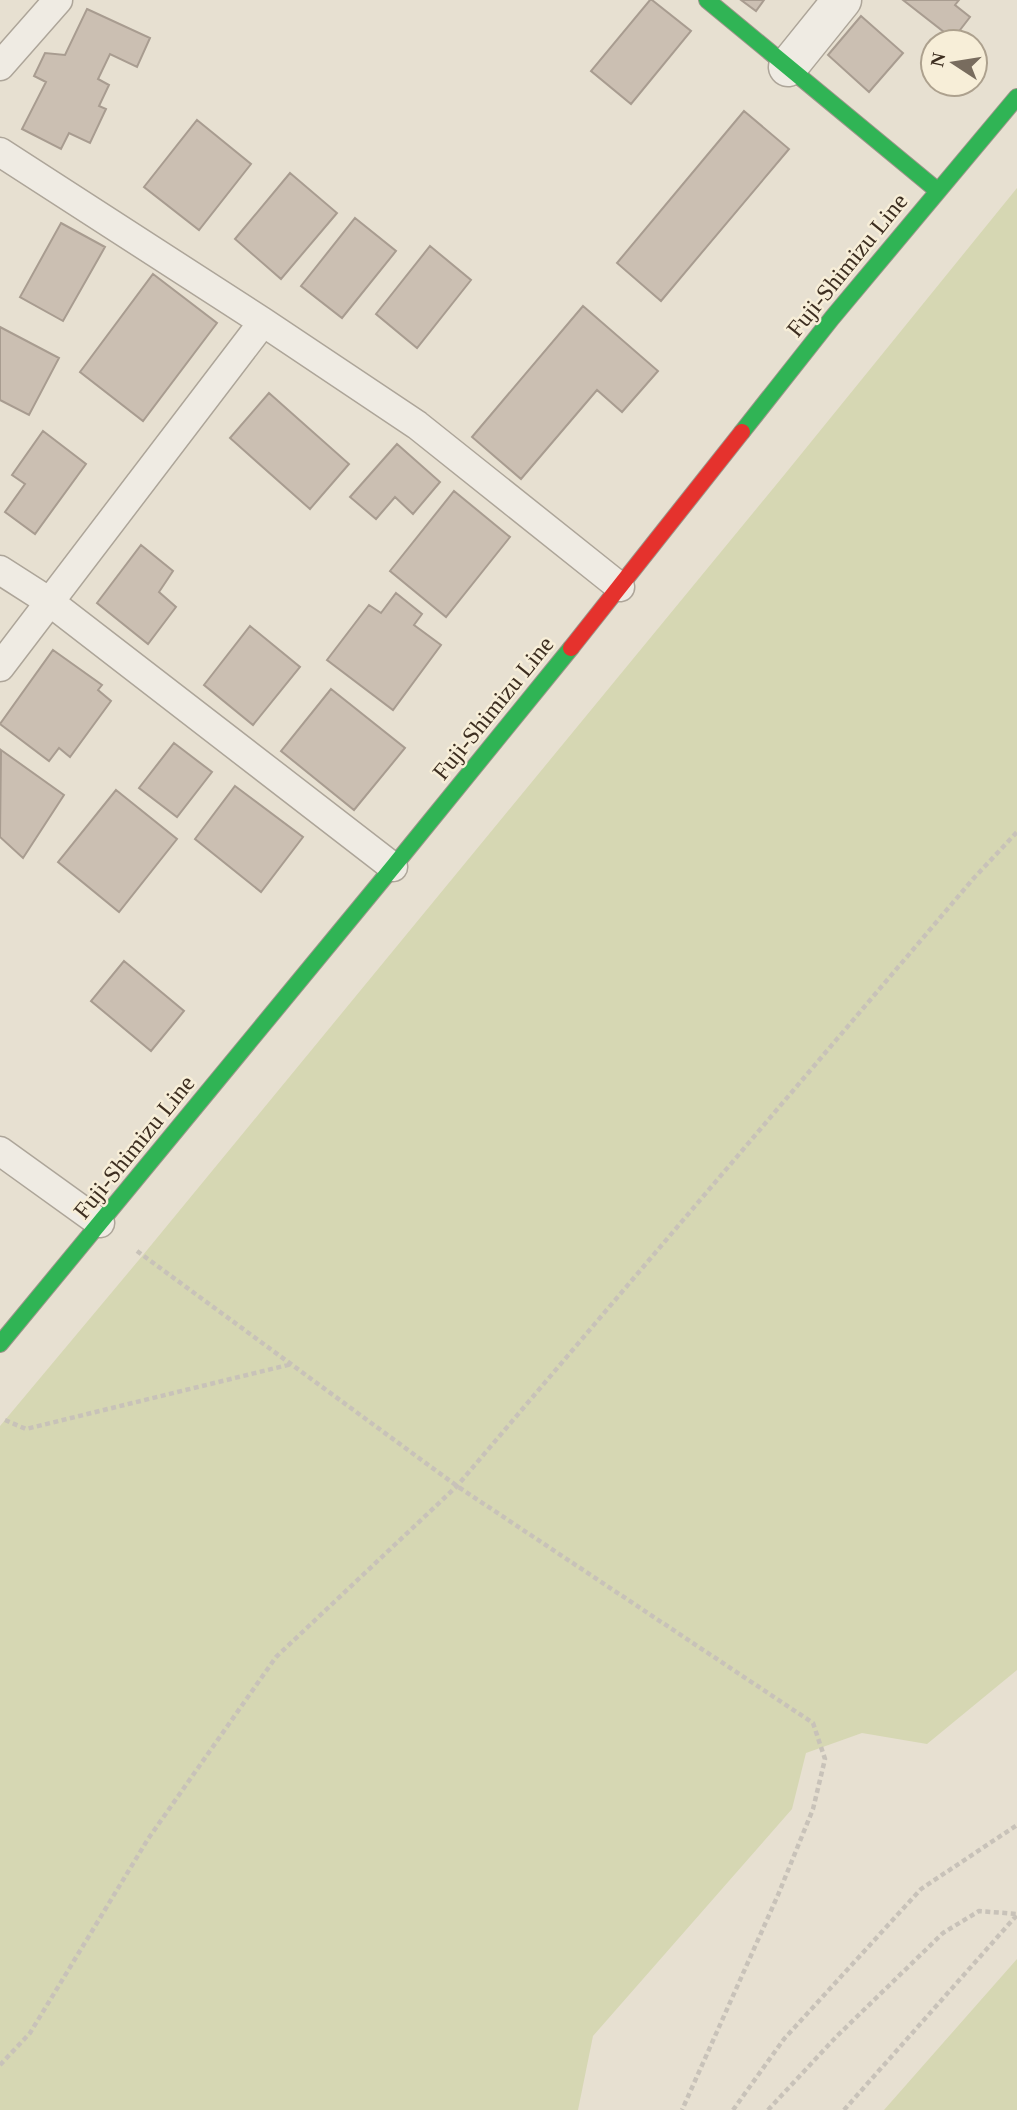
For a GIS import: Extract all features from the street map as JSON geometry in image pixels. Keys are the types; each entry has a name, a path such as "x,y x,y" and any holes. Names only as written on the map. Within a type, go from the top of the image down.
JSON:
{"main road":[{"path":"707,0 938,191"},
{"name":"Fuji-Shimizu Line","path":"0,1345 620,587 832,318 1017,97"}],"street":[{"path":"788,67 842,0"}],"lane":[{"path":"0,66 58,0"},
{"path":"0,152 417,425 620,587"},
{"path":"0,667 263,322"},
{"path":"0,570 50,601 393,867"},
{"path":"0,1151 100,1223"}],"path":[{"path":"0,2065 30,2033 148,1839 276,1657 457,1486 973,879 1017,832"},
{"path":"100,1223 457,1486 813,1723 825,1759 813,1809 778,1895 682,2110"},
{"path":"5,1420 26,1429 292,1364"},
{"path":"733,2110 784,2039 921,1889 1017,1825"},
{"path":"768,2110 836,2037 943,1933 979,1911 1017,1914"},
{"path":"844,2110 1017,1914"}],"green space":[{"path":"1017,188 1017,1670 927,1744 862,1733 806,1753 792,1809 593,2036 578,2110 0,2110 0,1426 785,474"},
{"path":"1017,1959 1017,2110 884,2110"}],"building":[{"path":"650,0 691,31 631,104 591,71"},
{"path":"741,0 764,0 756,11"},
{"path":"903,0 959,0 955,5 970,17 962,28 939,28"},
{"path":"87,9 150,38 137,67 110,54 98,79 109,85 99,106 106,109 90,143 69,133 61,149 22,129 46,82 34,76 45,53 65,55"},
{"path":"861,16 903,53 869,92 828,55"},
{"path":"744,111 789,149 661,301 617,263"},
{"path":"197,120 251,164 199,230 144,187"},
{"path":"290,173 337,213 281,279 235,239"},
{"path":"355,218 396,251 342,318 301,286"},
{"path":"61,223 105,247 63,321 20,297"},
{"path":"430,246 471,280 417,348 376,314"},
{"path":"153,274 217,323 143,421 80,372"},
{"path":"583,306 658,371 622,412 597,390 521,479 472,437"},
{"path":"0,327 59,358 29,415 0,400"},
{"path":"269,393 349,464 310,509 230,438"},
{"path":"43,431 86,464 35,534 5,512 25,484 12,475"},
{"path":"397,444 440,482 413,514 395,497 376,519 350,497"},
{"path":"454,491 510,537 446,617 390,571"},
{"path":"141,545 173,571 159,592 176,607 148,644 97,603"},
{"path":"396,593 422,614 414,625 441,645 393,710 327,660 369,605 381,613"},
{"path":"250,626 300,667 253,725 204,685"},
{"path":"53,650 102,685 98,690 111,701 70,757 59,748 49,761 0,724"},
{"path":"331,689 405,748 354,810 281,751"},
{"path":"174,743 212,772 177,817 139,788"},
{"path":"1,750 64,795 23,858 0,837"},
{"path":"235,786 303,837 261,892 195,839"},
{"path":"116,790 177,839 119,912 58,862"},
{"path":"124,961 184,1011 151,1051 91,1001"}],"traffic: fast":[{"path":"707,0 938,191"},
{"path":"742,432 832,318 1017,97"},
{"path":"0,1344 571,648"}],"traffic: jam":[{"path":"571,648 742,432"}]}
